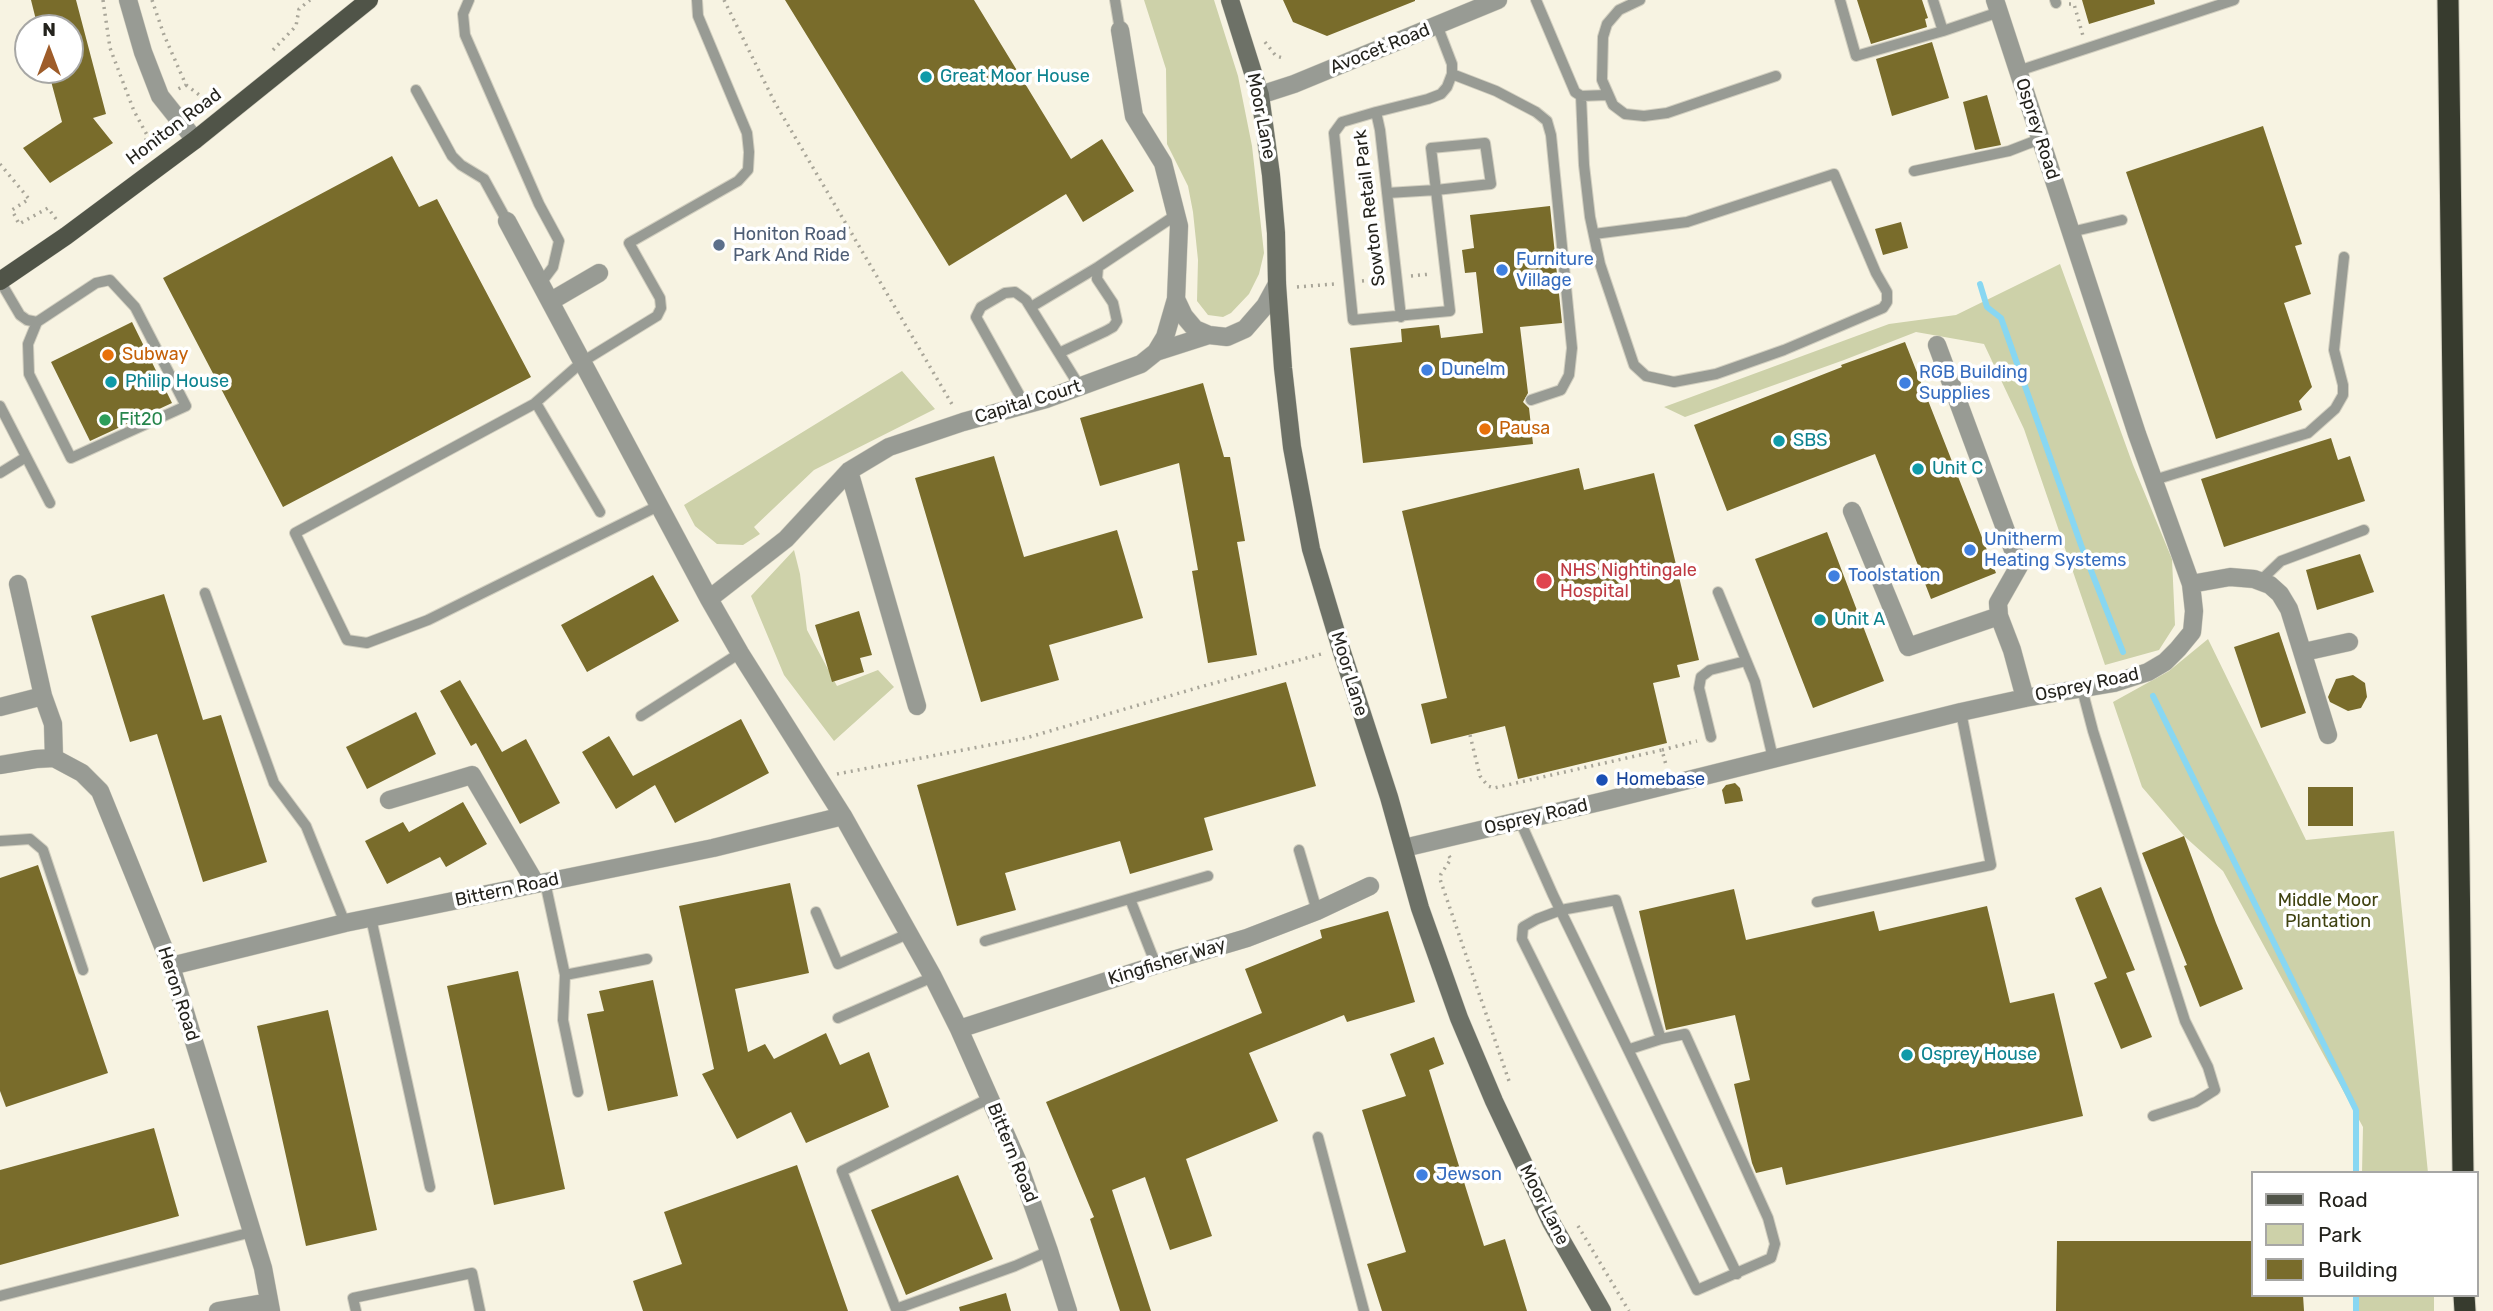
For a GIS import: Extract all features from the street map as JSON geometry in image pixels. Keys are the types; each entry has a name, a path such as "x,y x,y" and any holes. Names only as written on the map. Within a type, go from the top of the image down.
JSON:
{"highway":[{"path":"2446,0 2449,37 2463,1171"}],"main road":[{"name":"Honiton Road","path":"0,281 66,236 195,140 369,0"},
{"name":"Moor Lane","path":"1230,0 1260,95 1272,187 1277,284 1292,447 1311,549 1433,948 1459,1018 1494,1101 1551,1222 1602,1311"}],"street":[{"path":"128,0 143,52 160,96 195,140"},
{"name":"Avocet Road","path":"1260,95 1294,84 1491,1"},
{"name":"Osprey Road","path":"1404,848 1961,712 2114,683 2147,672 2165,662 2192,632 2194,611 2191,584 1997,6"},
{"path":"1120,30 1134,116 1163,163 1179,226 1176,299 1165,337 1156,352"},
{"name":"Bittern Road","path":"508,221 709,598 740,653 843,816 910,933 960,1029 1017,1160 1068,1311"},
{"path":"551,301 599,273"},
{"name":"Capital Court","path":"709,598 786,539 849,471 889,447 1080,387 1141,364 1156,352 1209,335 1227,337 1245,329 1265,306 1277,284"},
{"path":"1176,299 1184,316 1195,329 1209,335"},
{"path":"1937,345 2019,566 1998,603 1999,615 2025,698"},
{"path":"849,471 917,706"},
{"path":"1852,511 1908,647 1999,615"},
{"path":"2191,584 2230,577 2260,580 2270,585 2285,602 2304,652 2328,735"},
{"path":"0,765 54,758 53,724 43,696 18,584"},
{"path":"2304,652 2349,642"},
{"path":"0,706 43,696"},
{"name":"Heron Road","path":"54,758 82,773 100,791 171,966 263,1268 270,1307"},
{"path":"389,800 472,775 540,883"},
{"name":"Bittern Road","path":"171,966 345,923 713,848 843,816"},
{"name":"Kingfisher Way","path":"960,1029 1247,938 1317,911 1370,886"},
{"path":"218,1311 270,1307"}],"lane":[{"path":"469,0 463,14 465,35 539,204 559,241 553,267 541,283"},
{"path":"660,505 428,620 366,643 346,640 295,533 536,402 582,362 657,316 661,308 660,298 629,243 738,181 748,170 750,152 747,133 698,16 696,0"},
{"path":"1115,0 1120,30"},
{"path":"1536,0 1575,92 1581,96 1607,95"},
{"path":"1640,0 1619,10 1607,24 1603,37 1602,80 1613,105 1625,114 1644,116 1667,113 1776,76"},
{"path":"1840,0 1856,56 1944,31 1997,6"},
{"path":"1933,0 1944,31"},
{"path":"2018,71 2234,0"},
{"path":"1437,25 1452,64 1452,74 1496,91 1536,112 1547,121 1551,135 1572,348 1569,375 1561,390 1531,400"},
{"name":"Sowton Retail Park","path":"1401,317 1376,112 1441,94 1452,74"},
{"path":"416,90 452,156 484,179 508,221"},
{"path":"1581,96 1584,165 1594,233 1600,264 1634,365 1646,376 1674,382 1716,374 1784,350 1883,308 1887,302 1887,292 1833,174 1687,222 1594,233"},
{"path":"1376,112 1342,122 1334,133 1353,320 1450,311 1436,190 1431,148 1485,143 1491,184 1436,190 1387,193"},
{"path":"1914,171 2009,151 2040,139"},
{"path":"1031,307 1098,267 1176,215"},
{"path":"2071,232 2122,220"},
{"path":"2154,480 2308,433 2335,409 2343,395 2334,350 2344,257"},
{"path":"1059,353 1113,327 1117,321 1113,303 1097,279 1098,267"},
{"path":"0,281 20,315 37,322 96,283 110,280 135,307 186,406 71,458 29,374 28,344 37,322"},
{"path":"1024,405 976,317 981,307 1004,293 1015,292 1021,295 1031,307 1080,387"},
{"path":"536,402 600,512"},
{"path":"2,414 50,503"},
{"path":"0,473 26,457"},
{"path":"2260,580 2281,561 2364,530"},
{"path":"1718,592 1755,682 1773,758"},
{"path":"205,593 274,783 306,826 345,923"},
{"path":"641,716 740,653"},
{"path":"1711,737 1699,688 1701,677 1710,670 1746,661"},
{"path":"2082,689 2185,1021 2208,1068 2215,1090 2196,1102 2153,1116"},
{"path":"1817,902 1991,865 1961,712"},
{"path":"1521,821 1561,910 1737,1273"},
{"path":"0,841 30,839 43,850 83,970"},
{"path":"1299,850 1317,911"},
{"path":"985,942 1208,876"},
{"path":"540,883 565,975 563,1020 578,1092"},
{"path":"1130,899 1156,965"},
{"path":"1630,1049 1685,1034 1768,1218 1775,1244 1771,1258 1697,1290 1522,939 1523,926 1561,910 1616,900 1661,1039"},
{"path":"816,912 838,964 910,933"},
{"path":"371,918 430,1187"},
{"path":"565,975 648,959"},
{"path":"838,1018 933,977"},
{"path":"990,1098 842,1171 896,1309 1049,1251"},
{"path":"1318,1137 1364,1311"},
{"path":"0,1296 252,1232"},
{"path":"356,1311 353,1298 472,1273 480,1311"}],"path":[{"path":"103,0 110,48 134,111 147,135 145,145 127,166"},
{"path":"268,56 296,26 299,9 310,0"},
{"path":"724,0 775,103 963,422"},
{"path":"2056,1 2074,4 2086,49"},
{"path":"1262,33 1266,44 1276,56 1283,58"},
{"path":"186,85 202,97 218,96 228,88"},
{"path":"0,164 29,199 12,210 19,224 48,208 55,218"},
{"path":"1297,287 1339,283"},
{"path":"818,779 861,768 1027,738 1289,661 1341,649"},
{"path":"1470,735 1480,776 1488,786 1494,788 1711,737"},
{"path":"1662,750 1671,784"},
{"path":"1450,856 1451,859 1440,879 1510,1086"},
{"path":"1573,1219 1629,1311"}],"green space":[{"path":"1144,0 1214,0 1238,76 1252,146 1264,253 1259,274 1249,294 1231,313 1223,317 1208,315 1197,301 1198,260 1193,212 1188,186 1167,144 1166,69"},
{"path":"2060,264 2133,465 2172,559 2175,625 2159,650 2105,665 2024,429 1984,344 1916,332 1685,417 1664,407 1889,324 1956,315"},
{"path":"902,371 935,409 814,470 754,527 760,534 743,545 717,544 695,526 684,505"},
{"path":"794,550 807,630 837,686 878,670 894,687 834,741 784,675 751,596"},
{"name":"Middle Moor Plantation","path":"2208,639 2306,840 2394,831 2428,1171 2362,1171 2363,1127 2223,871 2184,836 2142,787 2113,702 2169,671"},
{"path":"2358,1297 2434,1297 2434,1311 2358,1311"}],"building":[{"path":"31,0 76,0 80,14 34,14"},
{"name":"Great Moor House","path":"785,0 974,0 1071,159 1102,139 1134,191 1083,222 1066,194 949,266"},
{"path":"1283,0 1415,1 1327,36 1293,22"},
{"path":"1857,0 1922,0 1928,18 1925,19 1927,27 1871,44"},
{"path":"2082,0 2154,0 2155,4 2089,24"},
{"path":"84,30 106,114 93,118 113,143 50,183 23,148 62,122 52,84 84,84"},
{"path":"1932,42 1949,98 1892,116 1876,59"},
{"path":"1987,95 2001,145 1975,150 1963,102"},
{"path":"2263,126 2302,244 2295,246 2311,294 2284,303 2312,387 2299,401 2302,410 2216,439 2126,172"},
{"path":"392,156 419,207 437,199 531,377 283,507 163,278"},
{"path":"1550,206 1562,323 1520,327 1528,393 1523,402 1529,408 1533,444 1363,463 1350,348 1402,342 1401,329 1439,325 1441,338 1483,333 1476,272 1465,273 1462,250 1474,248 1470,215"},
{"path":"1901,222 1908,248 1883,255 1875,229"},
{"name":"Philip House","path":"132,322 172,403 90,441 51,362"},
{"path":"1905,342 1996,573 1931,599 1875,454 1727,511 1694,425"},
{"path":"1203,383 1224,457 1230,457 1245,541 1237,542 1257,655 1208,663 1192,571 1198,570 1179,463 1100,486 1080,418"},
{"path":"2331,438 2338,460 2350,456 2365,501 2224,547 2201,479"},
{"path":"994,456 1024,557 1117,530 1143,618 1049,645 1059,680 981,702 915,478"},
{"path":"1579,468 1584,490 1654,473 1699,660 1677,665 1680,677 1653,683 1667,743 1518,779 1505,726 1431,744 1421,704 1447,698 1402,511"},
{"name":"Unit A","path":"1827,532 1884,681 1813,708 1755,559"},
{"path":"2360,554 2374,592 2317,610 2306,570"},
{"path":"653,575 679,621 587,672 561,625"},
{"path":"164,594 203,720 221,715 267,862 203,882 157,734 130,742 91,616"},
{"path":"859,611 872,655 860,658 864,672 832,682 815,625"},
{"path":"2279,632 2306,713 2261,728 2234,647"},
{"path":"2353,675 2365,683 2367,697 2361,708 2348,711 2330,702 2328,697 2336,679"},
{"path":"460,680 502,752 526,739 560,803 520,824 476,743 471,746 440,691"},
{"path":"1286,682 1316,786 1204,818 1213,850 1130,874 1120,841 1005,873 1016,910 957,926 917,785"},
{"path":"416,712 436,754 367,789 346,747"},
{"path":"741,719 769,773 675,823 655,785 616,809 582,752 609,736 633,776"},
{"path":"1735,783 1740,788 1743,801 1725,804 1722,790 1726,785"},
{"path":"2308,787 2353,787 2353,826 2308,826"},
{"path":"463,802 487,844 446,867 440,857 387,884 365,841 403,822 409,832"},
{"path":"2184,836 2243,989 2200,1007 2184,966 2187,965 2142,853"},
{"path":"38,865 108,1073 6,1107 0,1091 0,878"},
{"path":"790,883 809,973 735,989 748,1052 765,1044 774,1059 826,1033 840,1065 869,1052 889,1107 806,1143 791,1112 737,1139 702,1074 714,1069 679,906"},
{"path":"2101,887 2135,970 2126,973 2152,1037 2121,1049 2094,983 2107,978 2075,898"},
{"name":"Osprey House","path":"1734,889 1746,940 1874,911 1879,931 1987,906 2010,1003 2054,993 2083,1116 1786,1185 1782,1167 1756,1173 1734,1084 1750,1080 1735,1015 1666,1030 1639,911"},
{"path":"1388,911 1415,1002 1347,1022 1344,1015 1249,1053 1278,1121 1186,1159 1212,1236 1170,1250 1145,1177 1112,1190 1151,1311 1120,1311 1090,1219 1094,1217 1046,1102 1262,1013 1245,969 1322,938 1320,930"},
{"path":"518,971 565,1189 494,1205 447,986"},
{"path":"653,980 678,1096 608,1111 587,1014 604,1011 599,991"},
{"path":"328,1010 377,1230 306,1246 257,1026"},
{"name":"Jewson","path":"1434,1037 1444,1064 1429,1070 1484,1246 1505,1239 1527,1311 1382,1311 1367,1264 1406,1252 1362,1110 1406,1096 1390,1054"},
{"path":"154,1128 179,1216 0,1265 0,1170"},
{"path":"797,1165 848,1311 643,1311 633,1281 682,1264 664,1212"},
{"path":"958,1175 993,1259 906,1295 871,1210"},
{"path":"2057,1241 2252,1241 2252,1297 2303,1297 2304,1311 2056,1311"},
{"path":"1006,1293 1011,1311 960,1311 959,1307"}],"waterway":[{"path":"1980,284 1987,307 2001,318 2081,545 2123,652"},
{"path":"2153,696 2356,1110 2356,1171"},
{"path":"2356,1297 2356,1311"}],"place":[{"name":"Great Moor House","path":"926,77"},
{"name":"Honiton Road Park And Ride","path":"719,245"},
{"name":"Furniture Village","path":"1502,270"},
{"name":"Subway","path":"108,355"},
{"name":"Dunelm","path":"1427,370"},
{"name":"Philip House","path":"111,382"},
{"name":"RGB Building Supplies","path":"1905,383"},
{"name":"Fit20","path":"105,420"},
{"name":"Pausa","path":"1485,429"},
{"name":"SBS","path":"1779,441"},
{"name":"Unit C","path":"1918,469"},
{"name":"Unitherm Heating Systems","path":"1970,550"},
{"name":"Toolstation","path":"1834,576"},
{"name":"NHS Nightingale Hospital","path":"1544,581"},
{"name":"Unit A","path":"1820,620"},
{"name":"Homebase","path":"1602,780"},
{"name":"Osprey House","path":"1907,1055"},
{"name":"Jewson","path":"1422,1175"}]}
